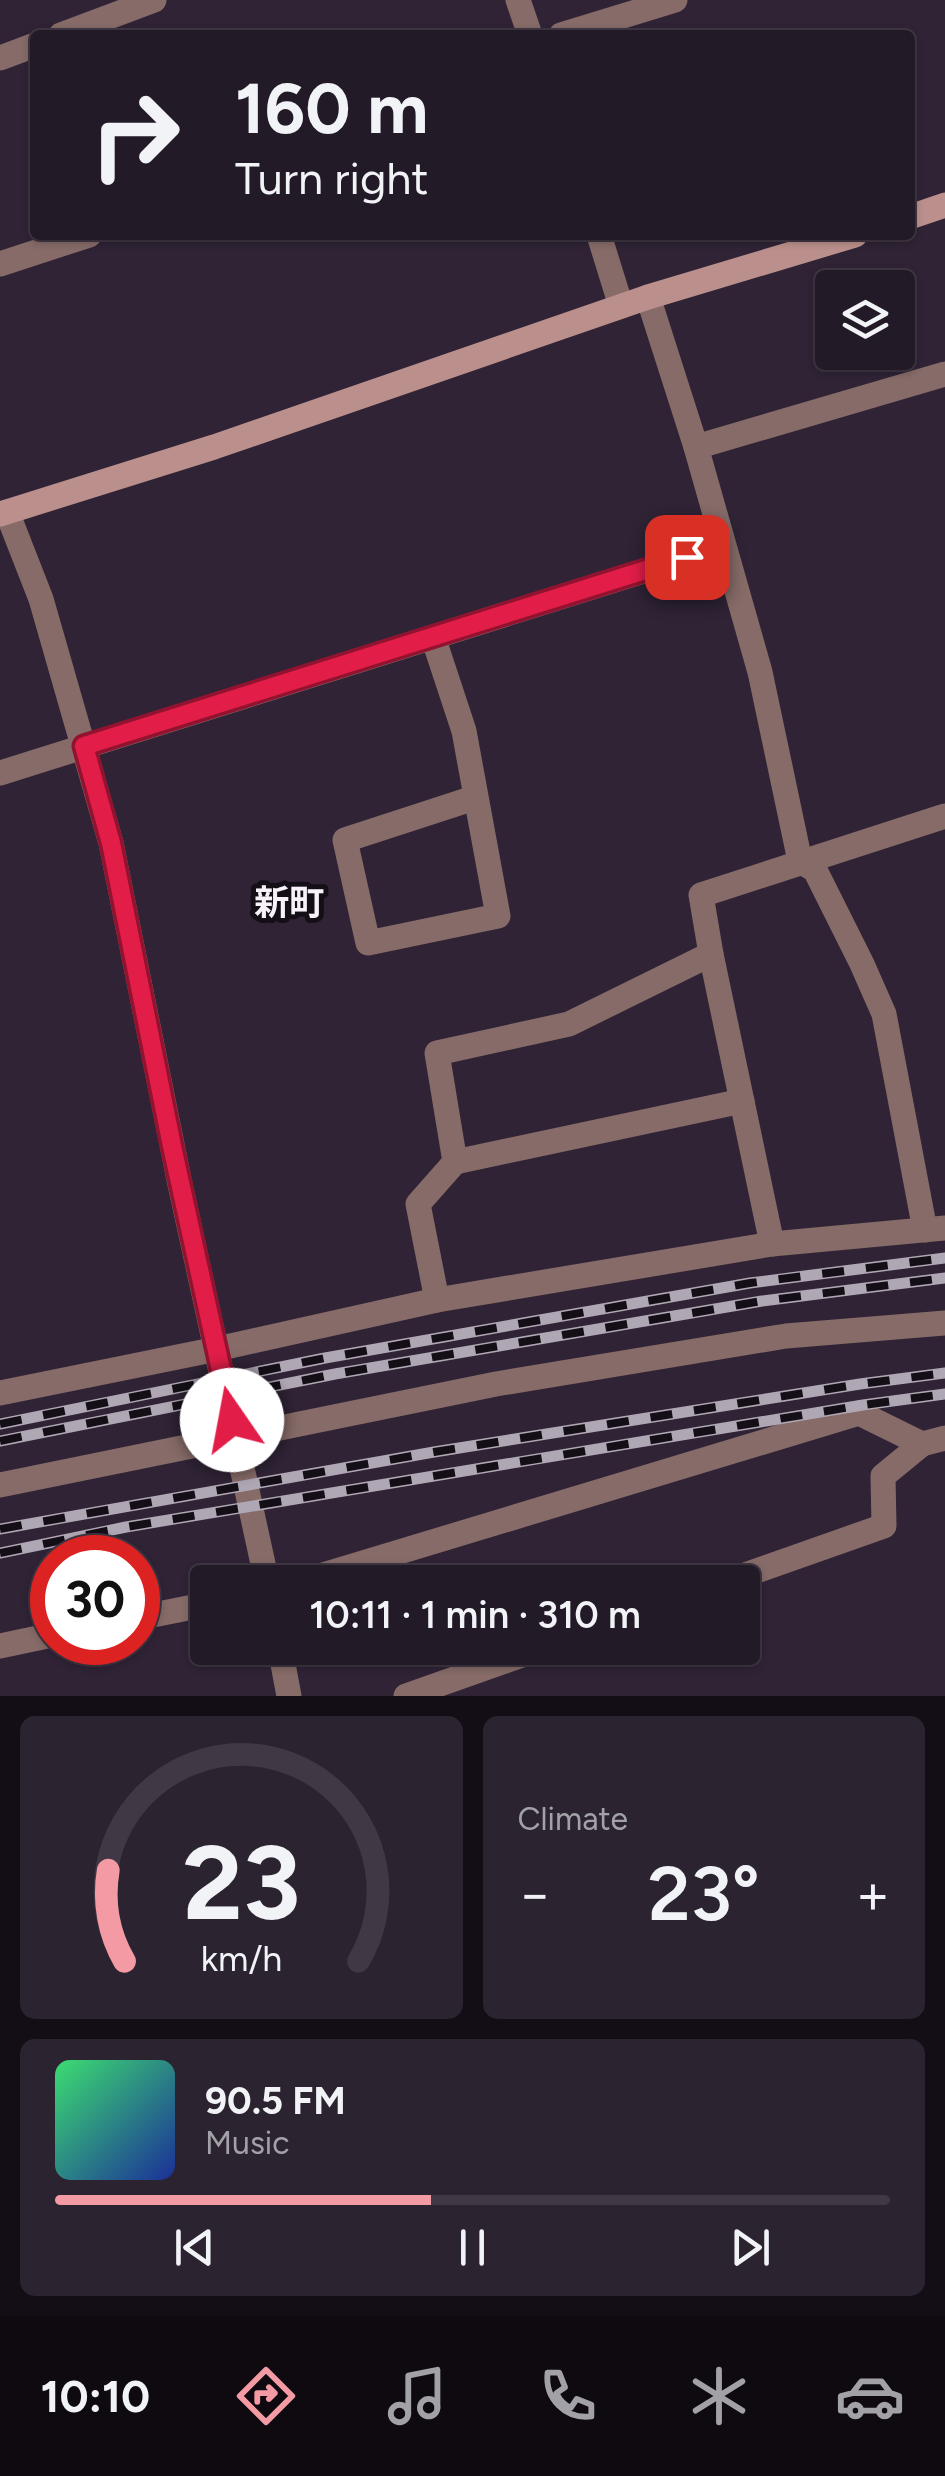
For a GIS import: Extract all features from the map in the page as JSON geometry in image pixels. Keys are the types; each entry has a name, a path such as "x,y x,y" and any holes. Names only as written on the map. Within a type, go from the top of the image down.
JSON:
{"main road":[{"path":"915,215 945,205"},
{"path":"3,513 214,447 648,297 838,240"}],"street":[{"path":"74,30 154,0"},
{"path":"518,0 528,30"},
{"path":"577,30 675,0"},
{"path":"0,58 30,47"},
{"path":"0,264 74,240"},
{"path":"600,240 621,306"},
{"path":"648,297 696,447 760,672 800,862"},
{"path":"696,447 945,374"},
{"path":"3,513 41,599 111,843 263,1565"},
{"path":"0,773 723,546"},
{"path":"433,637 464,731 498,916 368,943 345,840 474,798"},
{"path":"772,1244 700,895 945,816"},
{"path":"0,1394 437,1300 772,1244 935,1229 884,1014 815,870 800,862"},
{"path":"455,1162 438,1052 569,1024 711,954"},
{"path":"437,1300 418,1204 455,1162 742,1102"},
{"path":"0,1485 496,1384 786,1336 945,1323"},
{"path":"356,1565 860,1413 934,1441"},
{"path":"760,1569 884,1526 882,1476 934,1441"},
{"path":"160,1614 190,1608"},
{"path":"0,1646 30,1640"},
{"path":"283,1665 289,1696"},
{"path":"406,1696 494,1665"}],"railway":[{"path":"0,1424 325,1358 750,1283 945,1258"},
{"path":"0,1441 335,1374 762,1301 945,1278"},
{"path":"0,1529 434,1452 945,1373"},
{"path":"0,1553 126,1527 945,1394"}],"district":[{"name":"新町","path":"289,903"}],"route":[{"path":"232,1420 111,843 84,746 687,557"}]}
